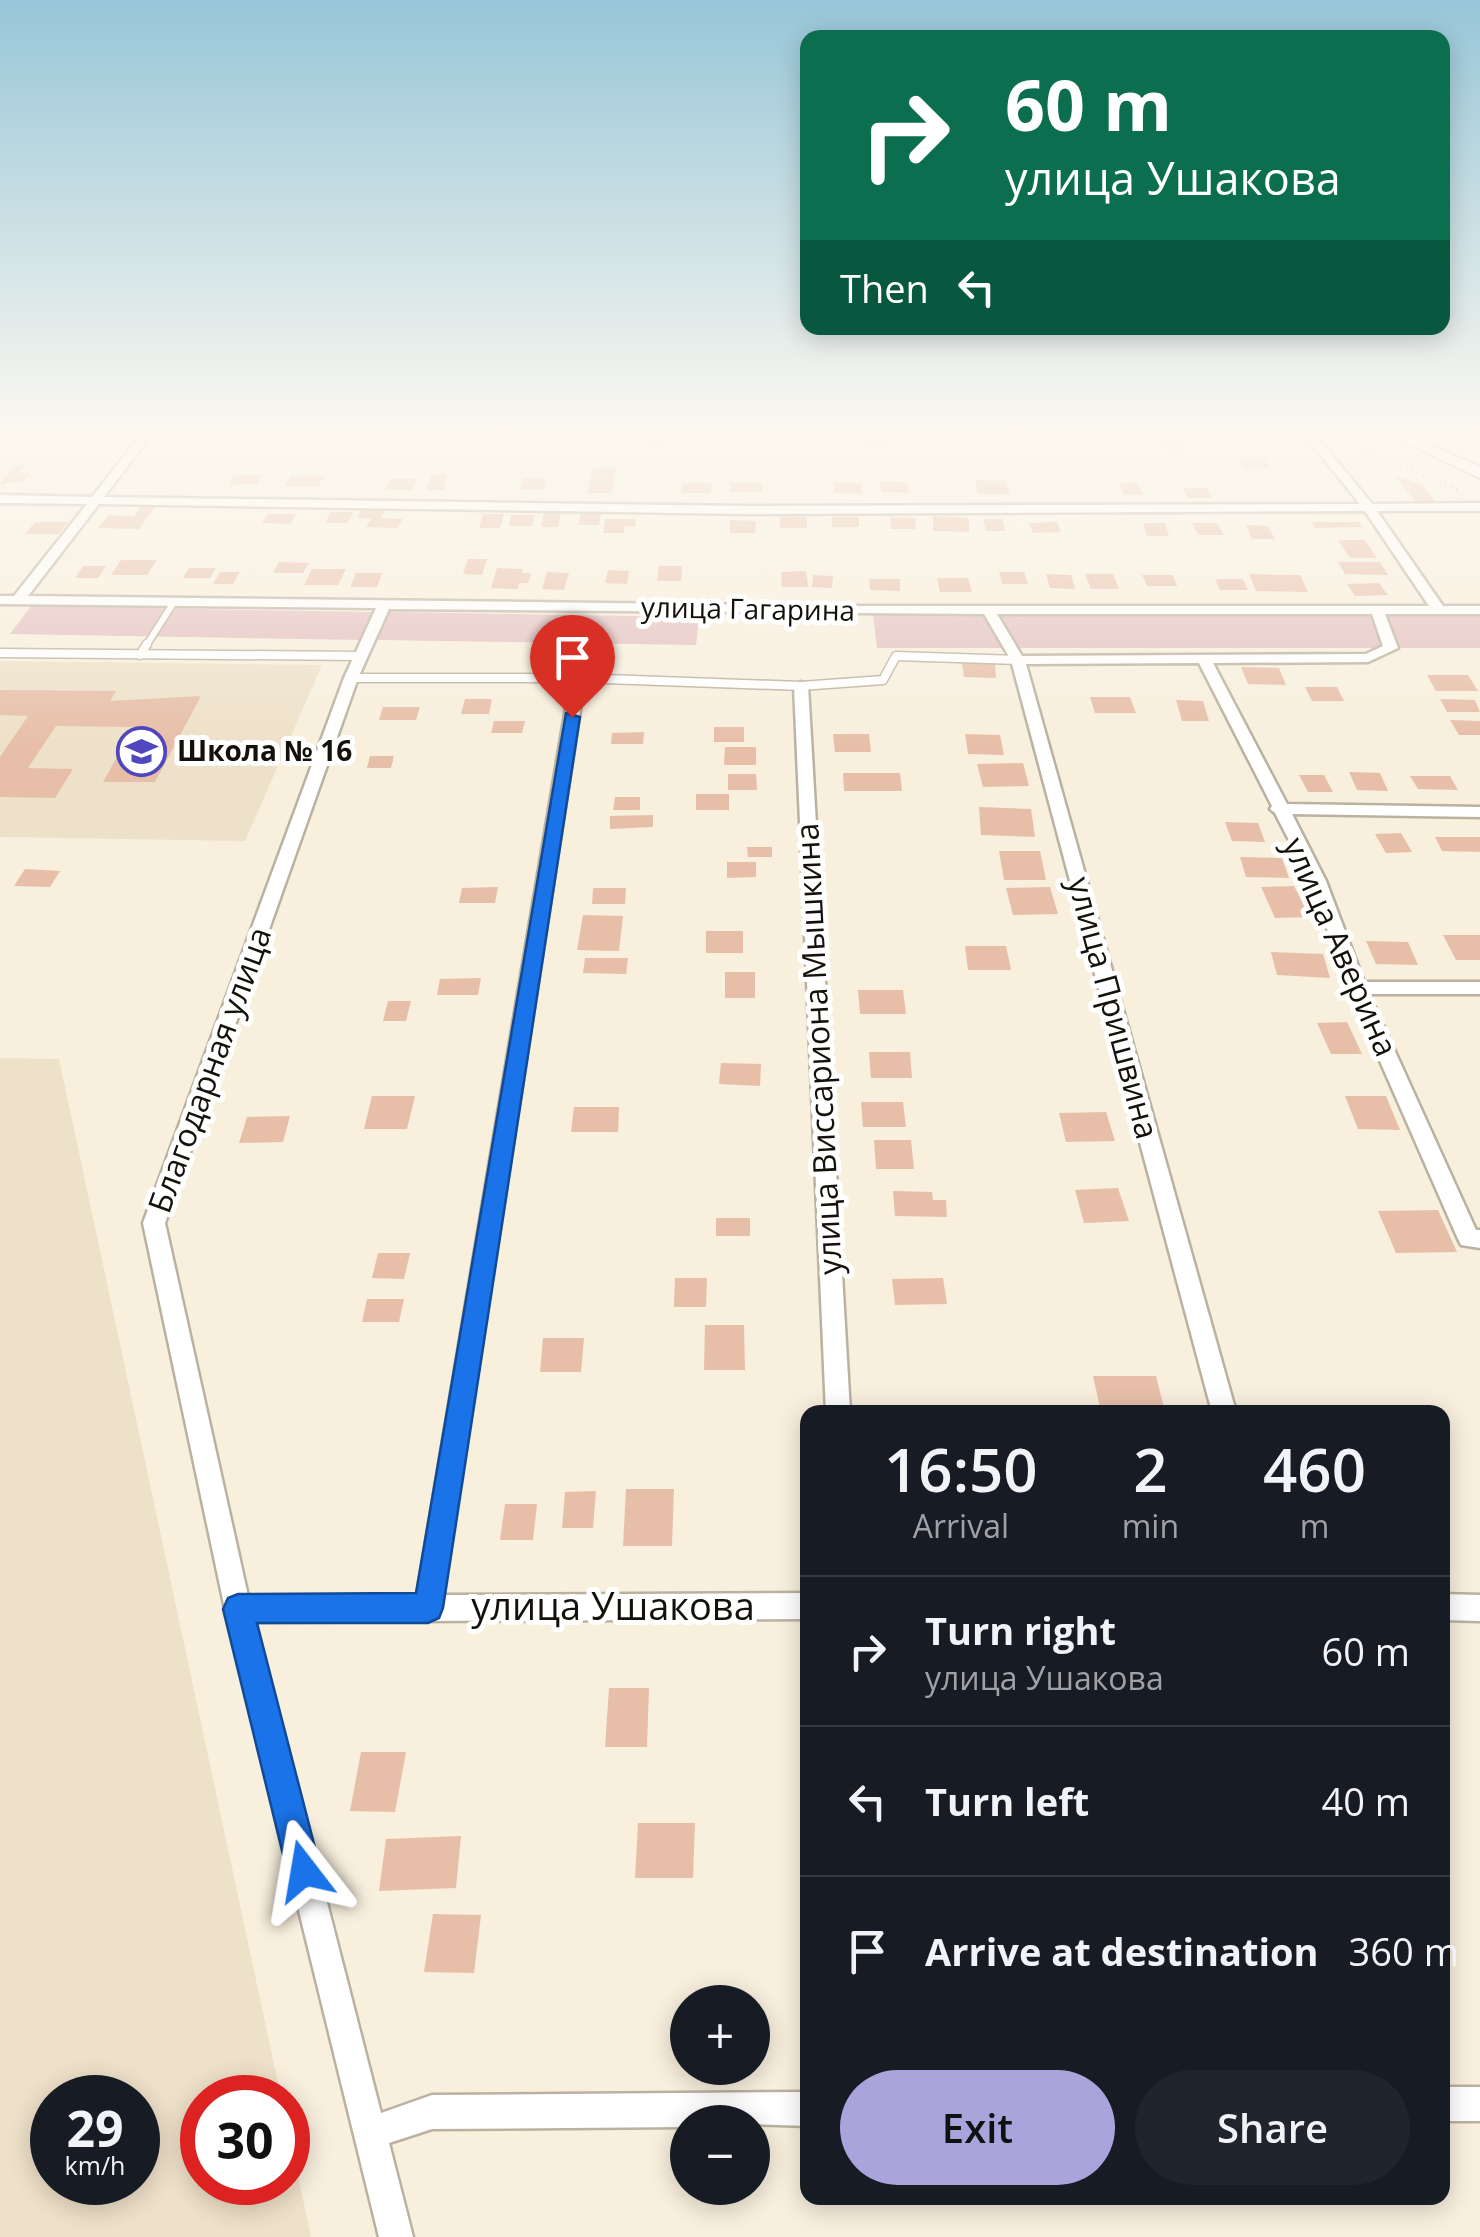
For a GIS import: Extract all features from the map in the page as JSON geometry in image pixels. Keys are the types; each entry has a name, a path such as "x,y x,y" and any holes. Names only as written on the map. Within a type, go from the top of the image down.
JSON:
{"street":[{"path":"18,600 68,534"},
{"path":"1387,534 1438,609"},
{"name":"улица Гагарина","path":"0,600 988,610 1480,610"},
{"name":"Благодарная улица","path":"384,604 360,656 154,1223 238,1609 396,2237"},
{"path":"1018,660 1368,658 1391,648 1377,609"},
{"name":"улица Пришвина","path":"988,610 1018,660 1222,1405"},
{"name":"улица Аверина","path":"1204,660 1318,881 1357,988 1474,1239"},
{"path":"428,1608 578,678"},
{"name":"улица Виссариона Мышкина","path":"801,686 838,1405"},
{"path":"1278,809 1480,812"},
{"path":"1357,988 1480,988"},
{"name":"улица Ушакова","path":"238,1609 800,1606"},
{"path":"1450,1607 1480,1608"},
{"path":"1450,2104 1480,2104"},
{"path":"370,2133 432,2112 800,2109"}],"lane":[{"path":"140,656 174,602"},
{"path":"0,653 360,656"},
{"path":"352,678 578,678 801,686 883,680 896,656 1018,660"}],"shaded area":[{"path":"31,606 374,612 363,640 10,634"},
{"path":"389,612 699,617 696,645 378,640"},
{"path":"873,615 1480,616 1480,648 877,648"},
{"name":"Школа № 16","path":"0,661 322,665 245,841 0,837"},
{"path":"0,1058 59,1059 276,2075 180,2075 180,2205 304,2205 311,2237 0,2237"}],"building":[{"path":"1250,534 1273,534 1275,539 1252,539"},
{"path":"1338,540 1365,540 1377,558 1350,558"},
{"path":"468,559 487,559 482,575 463,574"},
{"path":"121,560 157,560 147,575 111,575"},
{"path":"279,562 309,563 303,573 273,573"},
{"path":"1338,562 1380,562 1388,575 1345,574"},
{"path":"83,566 106,566 98,578 75,578"},
{"path":"659,566 682,566 681,581 657,581"},
{"path":"189,568 216,568 210,578 183,578"},
{"path":"497,568 523,569 522,573 531,573 528,583 519,583 518,589 491,588"},
{"path":"312,569 346,569 338,585 304,585"},
{"path":"608,570 629,571 627,584 605,583"},
{"path":"806,571 808,587 782,587 781,572"},
{"path":"220,572 240,572 233,584 213,584"},
{"path":"547,572 569,573 564,590 542,589"},
{"path":"999,572 1024,572 1028,584 1002,584"},
{"path":"356,573 382,573 377,587 350,587"},
{"path":"1046,574 1071,575 1075,589 1050,588"},
{"path":"1085,574 1113,574 1119,589 1091,589"},
{"path":"1249,574 1300,575 1308,592 1256,591"},
{"path":"813,575 833,576 832,588 812,587"},
{"path":"1142,575 1173,575 1177,586 1147,586"},
{"path":"937,578 968,578 972,592 940,592"},
{"path":"869,579 900,579 900,591 870,590"},
{"path":"1215,579 1243,579 1248,590 1220,590"},
{"path":"1379,583 1388,595 1355,596 1347,584"},
{"path":"591,655 611,656 608,671 588,670"},
{"path":"962,663 995,664 996,678 964,677"},
{"path":"1241,667 1279,668 1286,685 1248,684"},
{"path":"1427,675 1468,675 1478,691 1436,691"},
{"path":"1305,687 1337,687 1344,701 1312,701"},
{"path":"0,690 116,691 110,701 201,696 155,782 103,782 134,727 56,726 28,768 73,769 55,798 0,797 0,757 28,716 0,715"},
{"path":"1090,697 1130,697 1136,713 1095,713"},
{"path":"465,699 492,699 489,714 461,714"},
{"path":"1440,699 1475,700 1480,712 1447,712"},
{"path":"1176,700 1203,701 1209,721 1182,721"},
{"path":"383,707 420,707 416,720 379,720"},
{"path":"1450,720 1480,721 1480,735 1459,735"},
{"path":"494,721 525,721 522,733 491,733"},
{"path":"714,727 744,727 744,742 714,742"},
{"path":"644,732 643,744 611,744 612,733"},
{"path":"833,734 869,734 871,752 835,752"},
{"path":"965,734 1000,735 1004,755 968,754"},
{"path":"725,747 756,747 756,765 724,765"},
{"path":"370,756 394,756 391,768 367,768"},
{"path":"1023,763 1029,786 983,787 977,764"},
{"path":"1349,772 1380,773 1388,791 1357,790"},
{"path":"843,773 900,773 902,791 844,791"},
{"path":"728,774 756,774 757,790 728,790"},
{"path":"1299,775 1324,775 1333,792 1308,792"},
{"path":"1410,776 1450,776 1458,790 1418,789"},
{"path":"696,794 729,794 729,810 696,810"},
{"path":"615,797 640,797 640,810 613,810"},
{"path":"979,807 1031,809 1035,837 981,835"},
{"path":"653,815 653,827 610,829 610,816"},
{"path":"1225,822 1258,823 1265,842 1232,841"},
{"path":"1401,833 1412,852 1386,853 1375,834"},
{"path":"1435,837 1480,837 1480,852 1442,851"},
{"path":"747,847 772,847 772,857 748,857"},
{"path":"999,851 1040,851 1046,880 1004,880"},
{"path":"1240,857 1282,858 1289,878 1246,877"},
{"path":"727,862 756,862 756,877 727,878"},
{"path":"25,869 60,871 50,887 14,886"},
{"path":"1294,886 1310,917 1275,918 1261,887"},
{"path":"498,887 495,903 459,903 462,888"},
{"path":"1050,887 1058,914 1013,915 1006,888"},
{"path":"593,888 626,888 625,904 592,904"},
{"path":"583,915 623,916 619,951 577,950"},
{"path":"706,931 743,931 743,953 706,953"},
{"path":"1443,935 1480,935 1480,960 1456,960"},
{"path":"1366,941 1408,942 1418,965 1376,964"},
{"path":"965,946 1006,946 1011,970 968,970"},
{"path":"1271,952 1323,954 1330,978 1277,975"},
{"path":"585,958 628,958 626,974 583,973"},
{"path":"725,972 755,972 755,998 725,998"},
{"path":"481,978 478,995 437,995 440,979"},
{"path":"858,990 903,990 906,1014 860,1014"},
{"path":"388,1001 411,1001 406,1021 383,1021"},
{"path":"1347,1022 1362,1054 1331,1054 1317,1023"},
{"path":"869,1052 910,1052 912,1078 871,1078"},
{"path":"721,1063 761,1064 760,1086 719,1084"},
{"path":"372,1096 415,1096 407,1129 364,1129"},
{"path":"1345,1096 1386,1096 1400,1130 1358,1129"},
{"path":"861,1102 903,1102 906,1127 863,1127"},
{"path":"574,1107 619,1107 618,1132 571,1132"},
{"path":"1106,1112 1115,1141 1066,1142 1059,1113"},
{"path":"290,1116 283,1142 239,1143 247,1117"},
{"path":"874,1140 911,1140 914,1169 876,1169"},
{"path":"1118,1188 1129,1221 1084,1223 1075,1190"},
{"path":"893,1191 932,1192 933,1200 946,1200 947,1217 895,1216"},
{"path":"1438,1210 1457,1252 1396,1253 1378,1211"},
{"path":"716,1218 750,1218 750,1236 716,1236"},
{"path":"378,1253 410,1253 404,1279 372,1278"},
{"path":"675,1278 707,1278 706,1307 674,1307"},
{"path":"943,1278 947,1304 895,1305 892,1279"},
{"path":"367,1299 404,1299 399,1322 362,1322"},
{"path":"705,1325 744,1325 745,1370 704,1370"},
{"path":"543,1338 584,1338 581,1372 540,1372"},
{"path":"1093,1376 1156,1376 1163,1405 1099,1405"},
{"path":"626,1489 674,1489 672,1546 623,1546"},
{"path":"596,1491 593,1528 562,1528 565,1492"},
{"path":"505,1504 537,1504 533,1540 500,1540"},
{"path":"609,1688 649,1688 647,1747 605,1747"},
{"path":"361,1752 406,1752 395,1812 350,1811"},
{"path":"638,1823 695,1823 693,1878 635,1878"},
{"path":"461,1836 456,1888 379,1891 386,1839"},
{"path":"433,1914 481,1915 474,1973 424,1972"}],"place":[{"name":"Школа № 16","path":"142,751"}],"route":[{"path":"304,1871 238,1609 428,1608 572,717"}]}
